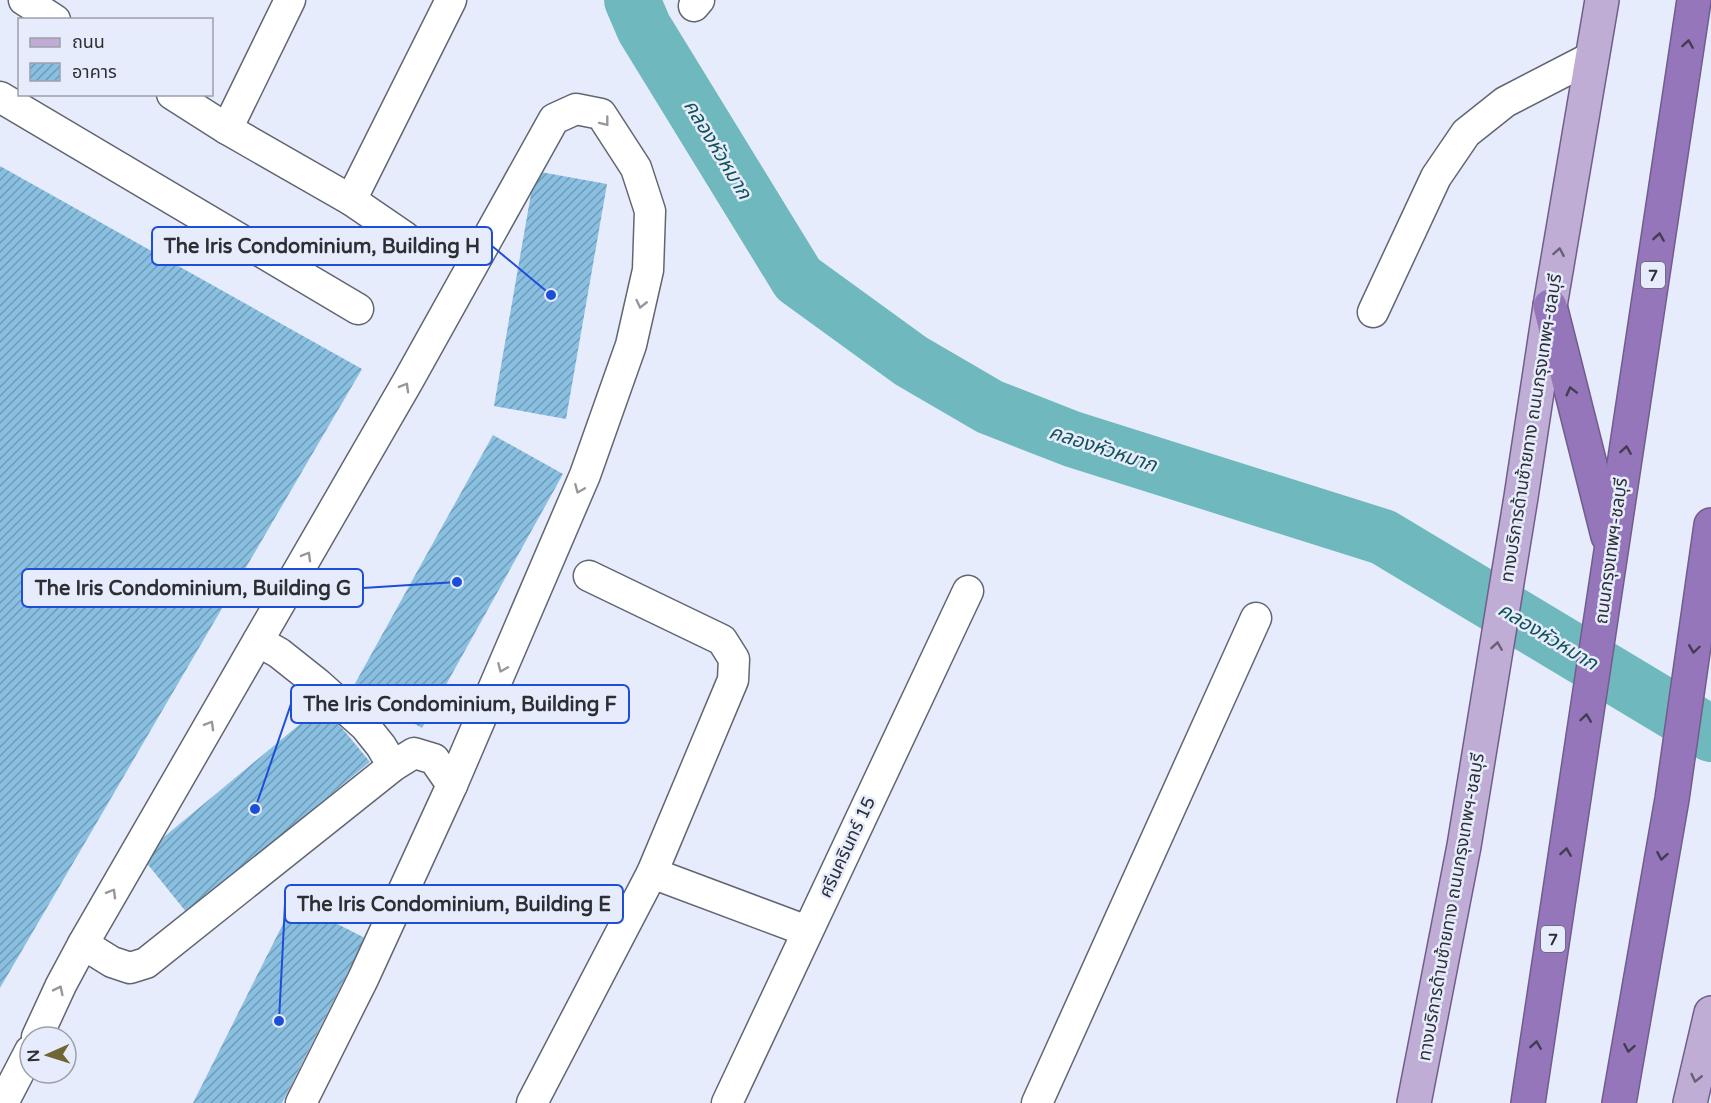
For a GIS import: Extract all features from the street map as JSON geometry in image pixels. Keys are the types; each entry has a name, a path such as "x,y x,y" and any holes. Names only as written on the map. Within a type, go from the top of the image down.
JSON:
{"highway":[{"name":"ถนนกรุงเทพฯ-ชลบุรี","path":"1528,1103 1695,0"},
{"path":"1550,306 1611,550"},
{"path":"1619,1103 1672,799 1711,525"}],"main road":[{"name":"ทางบริการด้านซ้ายทาง ถนนกรุงเทพฯ-ชลบุรี","path":"1414,1103 1464,846 1550,306 1602,0"},
{"path":"1690,1103 1711,1013"}],"street":[{"path":"24,0 52,18"},
{"path":"227,129 290,0"},
{"path":"351,200 452,0"},
{"path":"1373,312 1436,177 1466,134 1505,102 1592,57"},
{"path":"175,96 227,129 351,200 405,237"},
{"path":"0,97 358,309"},
{"path":"43,1025 83,944 402,392 554,119 576,109 602,114 636,168 650,211 648,270 631,345 585,475 452,785 363,979 300,1103"},
{"path":"532,1103 652,873 733,680 734,659 722,640 589,576"},
{"name":"ศรีนครินทร์ 15","path":"727,1103 968,591"},
{"path":"1037,1103 1256,618"},
{"path":"258,641 279,653 365,726 393,766"},
{"path":"83,944 112,962 130,968 146,963 393,766 414,753 434,759 452,785"},
{"path":"652,873 807,932"},
{"path":"3,1103 18,1074"}],"building":[{"path":"0,166 362,369 0,988"},
{"path":"535,171 607,184 566,419 494,406"},
{"path":"493,435 563,474 422,728 352,689"},
{"path":"323,705 370,762 187,913 141,856"},
{"path":"294,902 365,938 282,1103 193,1103"}],"waterway":[{"name":"คลองหัวหมาก","path":"632,0 644,28 798,279 911,361 990,407 1072,439 1383,537 1711,734"}],"place":[{"name":"The Iris Condominium, Building H","path":"551,295"},
{"name":"The Iris Condominium, Building G","path":"457,582"},
{"name":"The Iris Condominium, Building F","path":"255,809"},
{"name":"The Iris Condominium, Building E","path":"279,1021"}]}
